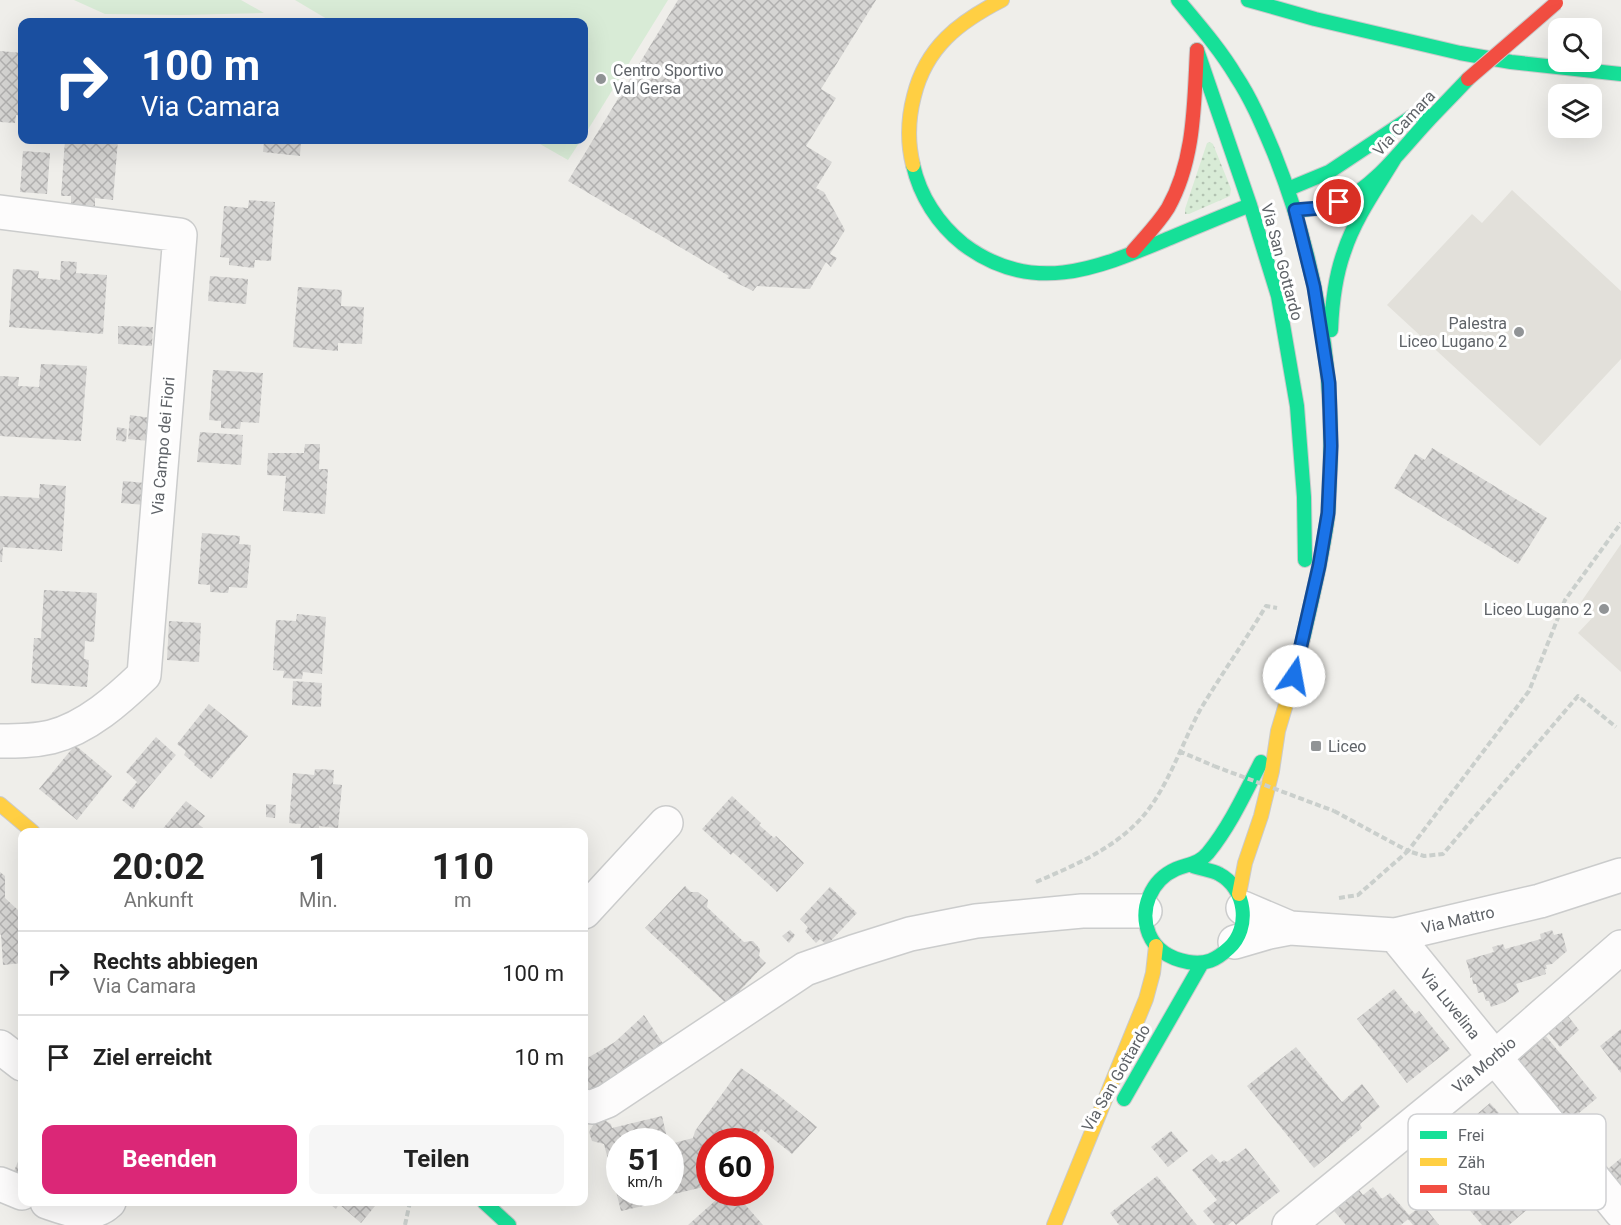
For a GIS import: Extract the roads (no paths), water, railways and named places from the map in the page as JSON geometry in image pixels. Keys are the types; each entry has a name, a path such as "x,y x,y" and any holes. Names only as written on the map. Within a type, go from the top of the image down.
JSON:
{"main road":[{"path":"1002,0 968,17 953,29 927,62 918,79 912,101 908,143 911,166 935,217 964,246 1001,266 1022,272 1066,273 1107,263 1257,204"},
{"name":"Via San Gottardo","path":"1178,0 1257,204 1278,296 1297,406 1304,497 1307,615"},
{"name":"Via San Gottardo","path":"1178,0 1236,75 1258,115 1314,287 1329,383 1331,446 1328,513 1319,566 1294,676 1278,731 1272,771 1256,837 1245,863 1241,901"},
{"path":"1248,0 1315,20 1460,53 1511,62 1621,74"},
{"name":"Via Camara","path":"1289,209 1320,208 1339,202 1366,186 1468,80 1557,2"},
{"path":"1131,254 1168,207 1180,183 1190,144 1197,50"},
{"name":"Via Camara","path":"1283,191 1329,172 1468,80"},
{"path":"1329,383 1331,319 1338,275 1346,246 1360,216 1395,158"},
{"name":"Via San Gottardo","path":"1193,866 1206,855 1227,825 1278,731"},
{"path":"0,804 28,828"},
{"path":"1193,866 1220,873 1231,882 1241,901 1242,926 1235,942 1220,957 1202,963 1185,963 1169,957 1156,946 1149,935 1145,911 1148,897 1166,875 1179,868 1193,866"},
{"name":"Via San Gottardo","path":"1054,1225 1146,999 1152,979 1156,946"},
{"name":"Via San Gottardo","path":"1060,1210 1202,963"},
{"path":"488,1206 509,1225"}],"street":[{"name":"Via Campo dei Fiori","path":"0,212 180,235 144,675 119,699 75,727 53,736 25,741 0,741"},
{"path":"588,908 666,823"},
{"name":"Via Mattro","path":"1235,942 1290,928 1395,935 1540,901 1621,875"},
{"name":"Via Mattro","path":"1241,901 1290,928"},
{"path":"588,1106 607,1101 805,969 910,934 976,921 1082,911 1145,911"},
{"name":"Via Luvelina","path":"1395,935 1540,1114"},
{"name":"Via Morbio","path":"1425,1114 1621,948"},
{"path":"0,1047 18,1061"},
{"name":"Via Morbio","path":"1289,1225 1408,1128"},
{"path":"0,1184 18,1191"},
{"name":"Via Luvelina","path":"1606,1194 1621,1212"},
{"path":"59,1206 73,1211 88,1211 104,1206"}],"place":[{"name":"Centro Sportivo Val Gersa","path":"601,79"},
{"name":"Palestra Liceo Lugano 2","path":"1519,332"},
{"name":"Liceo Lugano 2","path":"1604,609"},
{"name":"Liceo","path":"1316,746"}]}
